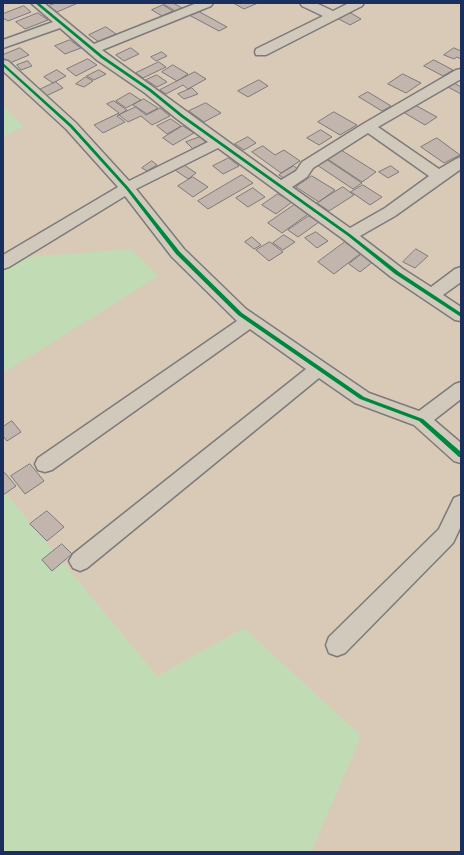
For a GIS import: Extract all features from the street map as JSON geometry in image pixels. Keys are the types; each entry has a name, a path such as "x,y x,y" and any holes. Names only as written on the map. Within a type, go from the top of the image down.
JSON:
{"street":[{"path":"37,3 93,49 150,90 182,116 349,235 397,273 461,316"},
{"path":"93,49 207,3"},
{"path":"306,3 334,16"},
{"path":"261,52 358,3"},
{"path":"3,44 62,23"},
{"path":"3,64 71,126 127,188 178,253 240,314 362,398 421,420 461,455"},
{"path":"280,187 302,174 307,165 368,127 461,74"},
{"path":"368,127 439,176"},
{"path":"3,263 127,188 219,142"},
{"path":"349,235 390,212 439,176 461,162"},
{"path":"432,296 461,273"},
{"path":"45,464 249,321"},
{"path":"80,561 319,368"},
{"path":"421,420 461,389"},
{"path":"337,645 446,536 461,504"}],"green space":[{"path":"3,106 23,127 3,136"},
{"path":"131,249 158,276 3,373 3,259"},
{"path":"3,490 157,676 244,628 361,736 311,852 3,852"}],"building":[{"path":"56,3 78,3 57,12 48,6"},
{"path":"162,3 173,3 182,8 176,11"},
{"path":"258,3 244,9 235,4"},
{"path":"163,5 173,11 162,16 152,10"},
{"path":"24,6 31,12 8,21 3,18 3,14"},
{"path":"198,11 227,27 219,31 189,15"},
{"path":"349,12 361,19 350,25 337,18"},
{"path":"38,13 48,20 25,29 16,22"},
{"path":"106,27 116,34 99,42 89,35"},
{"path":"70,40 81,48 65,54 55,46"},
{"path":"20,48 29,55 10,63 3,58 3,55"},
{"path":"131,48 139,54 124,61 116,55"},
{"path":"454,48 461,51 461,59 457,57 454,59 444,55"},
{"path":"162,52 167,56 156,61 151,57"},
{"path":"88,59 97,65 76,76 67,69"},
{"path":"434,60 453,70 443,76 424,66"},
{"path":"28,61 32,66 21,70 17,65"},
{"path":"159,62 166,67 143,78 136,73"},
{"path":"173,65 188,74 177,81 162,72"},
{"path":"57,70 66,76 53,83 44,77"},
{"path":"99,70 106,74 94,80 87,76"},
{"path":"195,72 206,79 188,89 183,85 166,94 160,90"},
{"path":"403,74 421,83 406,93 388,84"},
{"path":"157,75 167,82 157,87 146,80"},
{"path":"86,77 93,81 84,87 76,84"},
{"path":"259,80 268,86 248,97 238,91"},
{"path":"56,82 63,88 46,96 39,90"},
{"path":"454,83 461,87 461,94 448,87"},
{"path":"192,88 198,94 184,99 178,94"},
{"path":"368,92 391,106 382,111 359,97"},
{"path":"130,93 141,100 126,108 116,101"},
{"path":"144,99 158,108 147,114 133,105"},
{"path":"114,101 127,110 117,116 125,122 103,133 94,125 119,113 107,104"},
{"path":"206,103 221,113 204,122 189,111"},
{"path":"415,105 437,117 425,125 403,112"},
{"path":"136,107 146,115 160,108 170,116 152,125 141,116 128,122 119,115"},
{"path":"334,112 357,125 340,135 318,122"},
{"path":"171,119 181,126 167,134 157,126"},
{"path":"183,126 194,133 173,145 163,138"},
{"path":"321,130 332,137 319,145 307,138"},
{"path":"200,137 207,143 193,149 186,142"},
{"path":"248,137 256,143 244,150 235,144"},
{"path":"437,138 460,155 444,163 421,147"},
{"path":"263,146 275,155 284,150 300,161 281,173 252,152"},
{"path":"341,150 376,172 362,182 326,158"},
{"path":"229,158 239,166 223,174 213,166"},
{"path":"326,159 362,183 353,189 317,165"},
{"path":"152,161 157,165 147,171 142,168"},
{"path":"181,163 196,173 188,179 172,168"},
{"path":"294,166 300,171 285,179 279,175"},
{"path":"391,166 399,172 388,178 379,172"},
{"path":"242,175 253,183 208,209 198,201"},
{"path":"312,176 335,190 319,202 296,187"},
{"path":"193,177 208,187 193,197 178,186"},
{"path":"363,185 382,197 370,205 351,192"},
{"path":"343,187 354,195 329,211 317,203"},
{"path":"253,188 265,197 248,207 236,198"},
{"path":"278,194 292,202 276,214 262,205"},
{"path":"297,203 311,212 282,233 268,223"},
{"path":"309,216 319,222 298,237 288,230"},
{"path":"316,232 328,241 317,248 305,238"},
{"path":"284,235 295,242 283,250 273,243"},
{"path":"252,237 261,245 254,249 245,242"},
{"path":"270,242 283,252 269,261 256,250"},
{"path":"345,242 361,253 334,274 318,262"},
{"path":"416,249 428,256 415,268 403,262"},
{"path":"362,254 374,261 360,272 349,264"},
{"path":"12,421 21,432 7,441 3,436 3,427"},
{"path":"30,464 44,481 25,494 11,476"},
{"path":"5,473 16,486 3,495 3,474"},
{"path":"47,511 64,527 47,541 30,524"},
{"path":"62,544 72,554 52,571 42,560"}],"cycle path":[{"path":"37,3 102,57 150,90 182,116 349,235 397,273 461,315"},
{"path":"3,64 71,126 127,188 178,253 240,314 362,398 421,420 461,455"}]}
